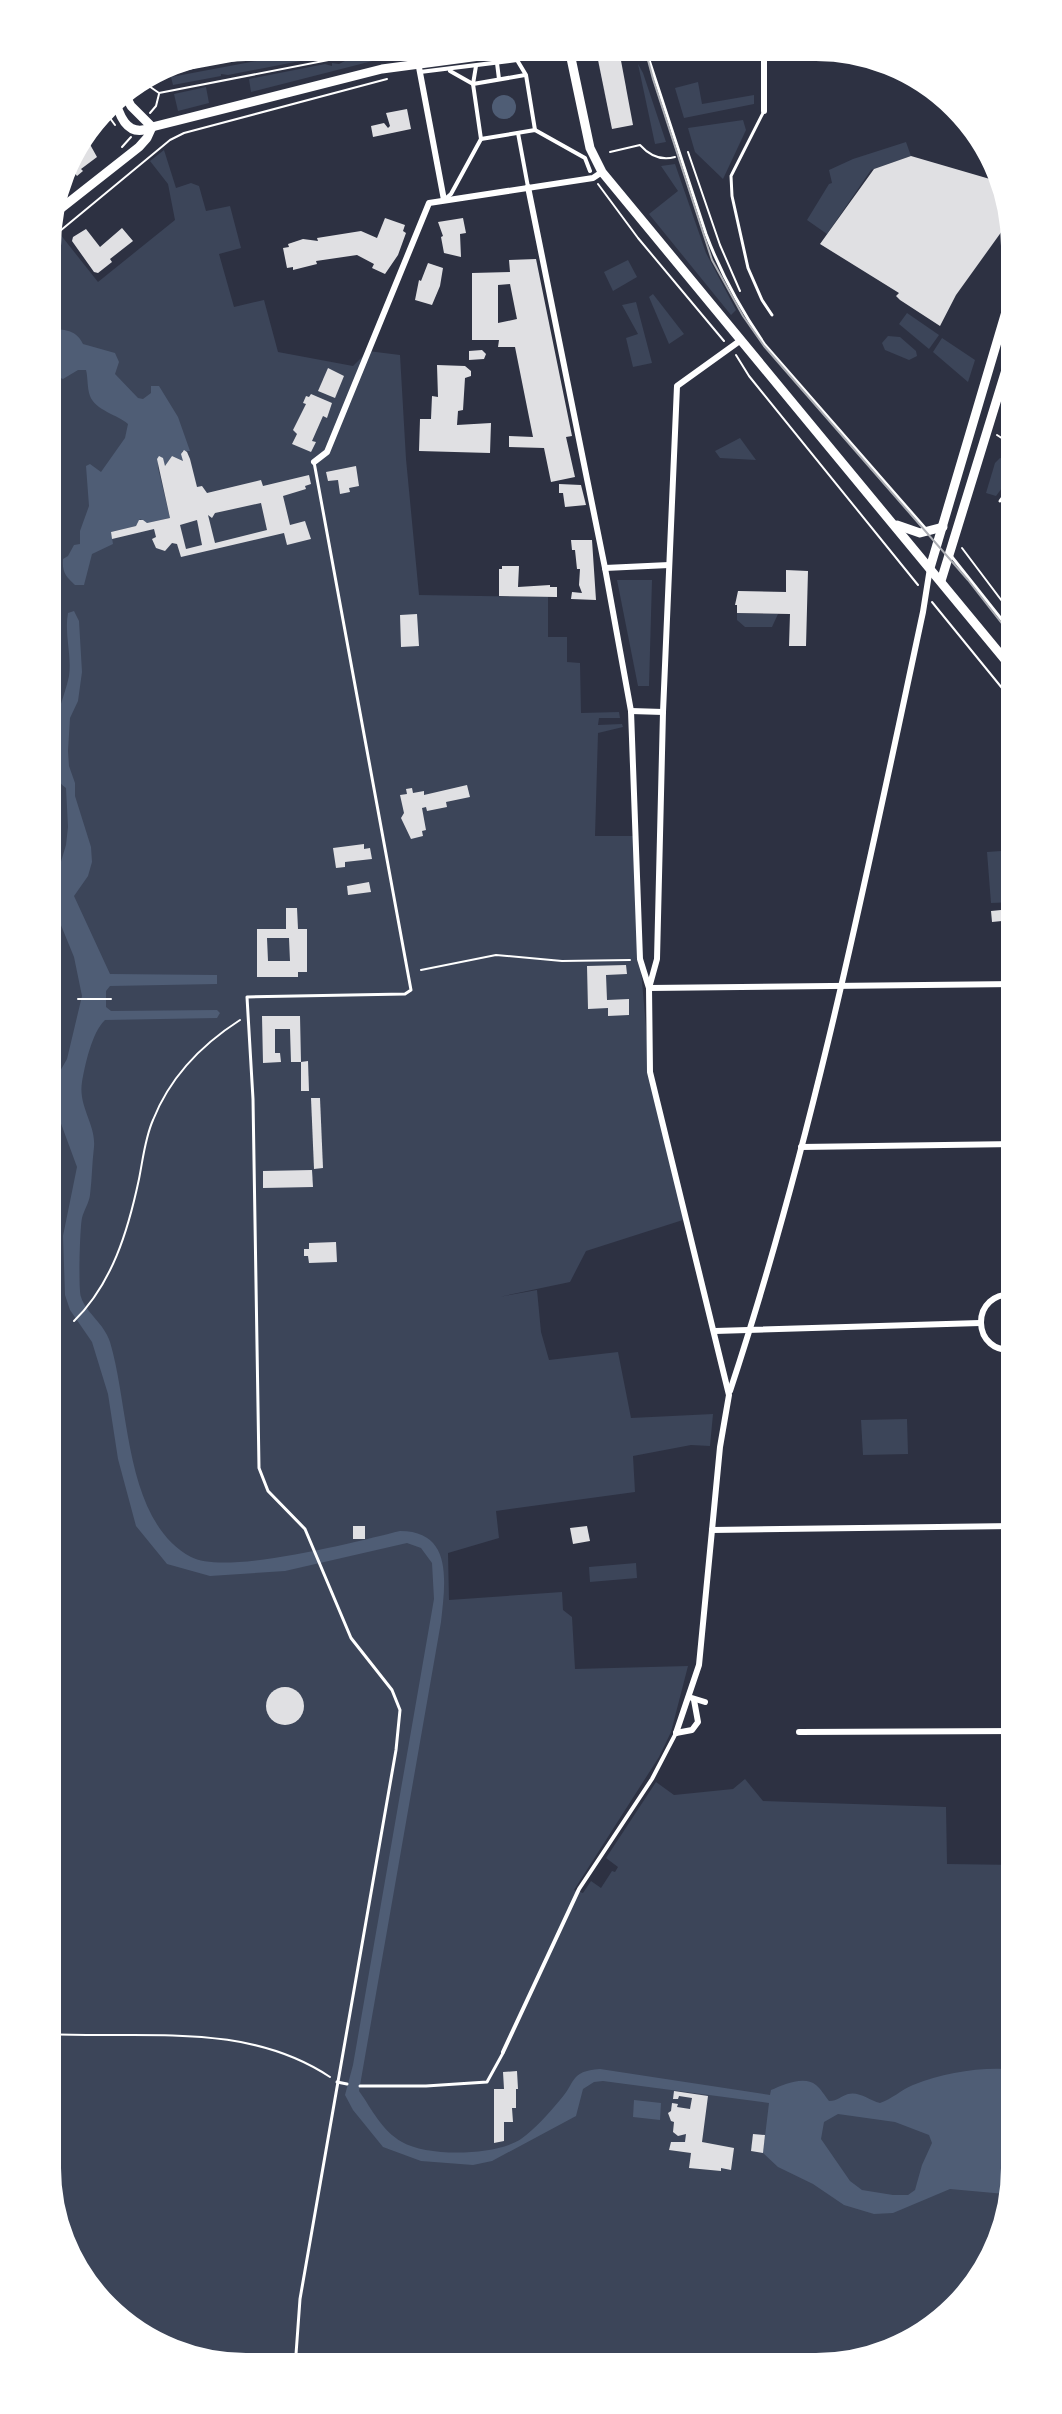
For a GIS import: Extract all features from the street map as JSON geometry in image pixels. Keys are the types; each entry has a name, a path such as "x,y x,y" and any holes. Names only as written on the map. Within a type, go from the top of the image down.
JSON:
{"main road":[{"path":"118,106 126,126 136,131 480,56"},
{"path":"569,56 595,174 741,340 1006,661"},
{"path":"127,98 152,127"},
{"path":"60,209 139,147 152,127"},
{"path":"930,568 1006,312"},
{"path":"941,581 1006,370"},
{"path":"894,524 914,532 929,532 943,527"}],"street":[{"path":"175,69 247,56"},
{"path":"764,56 764,111"},
{"path":"444,200 419,67 448,70 517,60 526,75 535,130"},
{"path":"497,63 499,79"},
{"path":"444,200 451,194 481,139 473,84 476,66"},
{"path":"448,70 473,84 526,75"},
{"path":"314,462 327,452 429,203 595,174 585,158 535,130 481,139"},
{"path":"518,133 631,711 640,959 649,988"},
{"path":"729,1395 650,1072 649,988 657,959 663,712 677,386 741,340"},
{"path":"605,568 669,565"},
{"path":"503,2052 579,1889 652,1779 692,1698 699,1665 720,1447 729,1395 801,1147 840,988 930,568"},
{"path":"631,711 663,712"},
{"path":"649,988 1006,984"},
{"path":"801,1147 1006,1144"},
{"path":"1006,1296 986,1306 980,1323 987,1340 1006,1350"},
{"path":"715,1331 980,1323"},
{"path":"712,1530 1006,1526"},
{"path":"692,1698 705,1702"},
{"path":"676,1733 692,1730 698,1722 692,1698"},
{"path":"799,1732 1006,1731"}],"lane":[{"path":"649,56 706,234 744,315 765,345 950,555 1006,625"},
{"path":"764,111 731,176 732,196 748,268 772,315"},
{"path":"296,2358 300,2299 396,1750 400,1710 392,1690 351,1638 332,1599 314,1548 295,1517 268,1491 259,1468 253,1099 247,997 405,994 411,990 314,462"},
{"path":"1000,501 1006,492"},
{"path":"360,2086 487,2082 503,2052"},
{"path":"337,2082 347,2084"}],"path":[{"path":"146,84 159,93 349,56"},
{"path":"56,234 169,138 390,78"},
{"path":"150,114 159,93"},
{"path":"156,106 159,113"},
{"path":"109,115 112,122"},
{"path":"121,149 129,140"},
{"path":"610,152 640,145 655,156 675,157"},
{"path":"690,152 720,245 745,299"},
{"path":"595,174 638,238 1006,693"},
{"path":"996,435 1006,441"},
{"path":"962,548 1006,606"},
{"path":"421,970 496,955 562,961 640,959"},
{"path":"78,999 111,999"},
{"path":"74,1321 90,1306 106,1280 122,1240 153,1120 168,1091 194,1055 248,1015"},
{"path":"56,2035 206,2036 238,2040 286,2053 330,2077"}],"shaded area":[{"path":"283,56 321,56 173,85 171,77"},
{"path":"392,56 251,92 249,79 325,64 332,66 332,63"},
{"path":"638,64 643,73 666,142 655,144"},
{"path":"698,82 702,104 754,95 754,104 684,118 675,88"},
{"path":"206,87 209,103 178,111 174,94"},
{"path":"504,95 513,98 516,107 513,116 504,119 495,116 492,107 495,98"},
{"path":"743,120 746,130 723,179 695,152 688,128"},
{"path":"906,142 911,156 871,170 827,234 807,220 832,183 829,170"},
{"path":"164,150 176,188 191,183 199,186 206,211 230,206 241,248 219,254 234,307 264,300 278,352 353,366 368,351 400,355 419,595 548,597 548,637 567,637 567,662 580,663 581,713 619,712 620,718 599,718 598,725 622,724 623,727 598,733 595,836 637,836 640,959 650,1072 686,1219 586,1251 570,1282 499,1297 537,1290 541,1332 549,1360 618,1352 631,1418 713,1414 710,1446 691,1445 633,1456 635,1492 496,1511 499,1538 448,1553 449,1600 562,1592 563,1610 572,1617 575,1669 688,1666 671,1732 659,1757 574,1890 583,1893 591,1881 601,1888 612,1871 615,1872 618,1867 606,1858 656,1782 674,1795 733,1789 745,1779 763,1801 946,1807 947,1864 1006,1865 1006,2180 996,2229 974,2274 941,2311 911,2333 865,2352 816,2358 234,2358 209,2354 162,2338 121,2311 95,2284 81,2263 62,2217 56,2168 56,237 60,234 98,282 175,220 168,184 150,161"},
{"path":"675,164 706,253 736,310 731,315 649,214 678,191 661,166"},
{"path":"628,260 637,277 613,291 604,272"},
{"path":"653,294 684,334 669,344 649,297"},
{"path":"636,302 652,363 633,367 626,338 638,334 622,305"},
{"path":"907,313 939,335 929,349 899,324"},
{"path":"56,329 72,332 83,344 115,353 119,362 115,374 138,398 143,399 151,393 151,386 159,386 178,417 190,451 182,451 183,461 172,456 165,466 158,457 170,518 147,523 140,519 136,526 111,532 113,544 92,554 84,585 75,585 65,574 63,559 74,545 80,544 80,531 89,506 86,466 90,464 101,472 125,438 128,424 93,401 86,370 78,370 63,379 56,376"},
{"path":"888,336 900,337 916,351 917,356 909,360 885,350 882,343"},
{"path":"942,338 975,360 968,382 933,352"},
{"path":"740,438 756,460 720,458 715,451"},
{"path":"1000,458 1006,458 1006,483 996,496 986,493 995,463"},
{"path":"617,580 652,580 649,686 638,686"},
{"path":"74,611 79,621 82,672 78,701 70,718 69,766 91,847 92,862 88,876 74,896 110,974 217,975 217,984 110,986 106,991 106,1007 111,1011 217,1010 220,1013 217,1018 105,1020 93,1040 82,1082 82,1099 94,1147 89,1201 81,1223 80,1292 83,1303 104,1329 110,1342 141,1491 153,1518 169,1540 191,1557 208,1562 262,1560 293,1555 400,1531 417,1533 430,1540 442,1562 444,1592 441,1622 359,2091 383,2125 402,2142 428,2150 462,2152 495,2149 521,2139 537,2126 578,2075 590,2070 770,2095 771,2090 781,2086 806,2081 816,2085 829,2101 852,2093 880,2103 913,2085 939,2077 965,2071 1006,2069 1004,2194 950,2189 893,2213 874,2214 844,2205 813,2184 778,2167 763,2153 769,2103 603,2081 594,2082 583,2089 576,2116 492,2161 473,2165 421,2161 383,2147 353,2110 345,2095 353,2065 434,1599 432,1563 421,1548 407,1543 285,1571 210,1576 167,1564 136,1526 118,1459 108,1394 92,1342 70,1310 65,1295 63,1236 77,1167 56,1110 56,1082 67,1059 82,996 74,957 56,913 56,878 68,827 66,788 56,778 56,722 69,676 68,613","holes":["838,2114 895,2122 929,2135 932,2143 915,2190 908,2195 862,2190 850,2181 821,2139 824,2122"]},
{"path":"737,613 778,614 772,627 745,627 737,620"},
{"path":"1006,851 1006,902 991,903 987,852"},
{"path":"907,1419 908,1454 863,1455 861,1420"},
{"path":"636,1563 637,1578 590,1582 589,1567"},
{"path":"634,2100 661,2103 660,2120 633,2117"}],"building":[{"path":"597,56 620,56 633,125 612,129"},
{"path":"407,109 411,129 373,137 371,126 384,123 388,128 390,126 386,113"},
{"path":"88,140 97,157 77,176 73,171 70,173"},
{"path":"911,156 994,180 1004,225 956,295 940,326 900,300 896,296 899,293 820,244 874,169"},
{"path":"385,218 405,225 403,231 406,233 398,255 385,274 357,255 316,261 317,264 293,270 293,267 287,268 283,248 289,247 288,244 361,231 377,238"},
{"path":"463,218 466,233 460,234 461,257 444,253 438,222"},
{"path":"122,228 133,241 110,259 112,262 98,273 94,272 72,241 73,237 86,229 100,247"},
{"path":"536,259 572,436 566,437 575,477 551,482 544,448 509,447 509,436 533,437 515,347 498,347 499,340 472,340 472,273 510,272 509,260","holes":["510,284 517,319 498,323 498,285"]},
{"path":"428,263 443,268 432,305 415,300 419,280"},
{"path":"482,350 486,354 484,359 469,360 469,351"},
{"path":"437,365 465,366 471,371 471,376 465,378 463,410 458,411 457,425 491,423 490,453 419,451 420,419 431,419 432,396 438,397"},
{"path":"328,368 344,376 335,398 318,391"},
{"path":"311,394 332,403 327,418 323,416 312,441 316,442 311,452 292,444 297,434 293,430 306,404 303,403 306,396"},
{"path":"184,450 187,452 197,487 202,486 207,493 261,480 263,486 309,475 311,484 305,486 306,489 283,496 290,525 305,521 311,539 287,545 284,533 181,557 177,544 172,543 165,551 156,548 152,539 156,537 154,529 112,539 111,532 136,526 139,520 147,523 170,518 157,459 159,456 163,458 165,466 172,456 183,461 181,454","holes":["261,503 267,530 215,543 208,515 212,518 215,513","197,520 202,545 186,549 180,525"]},
{"path":"356,466 359,486 340,494 338,480 328,481 326,472"},
{"path":"559,484 581,485 586,505 565,507"},
{"path":"571,540 592,540 596,600 571,599 572,592 582,593 580,569 577,569"},
{"path":"502,566 519,566 518,587 550,585 557,587 557,597 499,596 499,569"},
{"path":"786,570 808,571 806,646 789,646 790,614 737,613 738,591 786,592"},
{"path":"417,614 419,646 401,647 400,615"},
{"path":"467,785 470,797 446,802 447,807 427,811 426,807 422,808 426,830 422,831 423,836 411,839 401,818 404,813 400,795 407,794 406,789 412,788 413,793 424,791 424,795"},
{"path":"364,844 364,849 370,848 372,859 345,862 345,867 336,868 333,848"},
{"path":"369,882 371,892 348,895 347,886"},
{"path":"1001,903 1006,903 1006,925 1002,921 992,922 991,911 1001,910"},
{"path":"286,908 297,908 298,929 307,929 307,972 298,972 298,977 257,977 257,929 286,929","holes":["267,938 289,938 290,961 268,961"]},
{"path":"626,965 627,974 606,975 607,1000 629,999 629,1015 608,1016 608,1008 588,1009 587,966"},
{"path":"262,1016 300,1016 301,1062 291,1062 290,1029 275,1029 275,1053 280,1053 281,1062 263,1063"},
{"path":"308,1061 309,1091 301,1091 301,1062"},
{"path":"311,1098 320,1098 323,1168 314,1169"},
{"path":"312,1170 313,1187 263,1188 263,1171"},
{"path":"336,1242 337,1262 309,1263 308,1256 304,1256 304,1249 309,1249 309,1243"},
{"path":"353,1526 365,1526 365,1539 353,1539"},
{"path":"587,1526 590,1541 573,1544 570,1528"},
{"path":"285,1687 298,1693 304,1706 298,1719 285,1725 272,1719 266,1706 272,1693"},
{"path":"517,2071 518,2089 516,2108 512,2108 513,2122 504,2122 504,2141 494,2143 494,2089 504,2089 503,2072"},
{"path":"674,2091 708,2096 702,2142 734,2148 731,2170 689,2168 691,2153 669,2150 671,2142 685,2142 686,2134 678,2136 673,2132 674,2122 668,2113 672,2103 690,2109 692,2098 679,2096 673,2099"},
{"path":"753,2134 765,2135 763,2153 751,2151"}],"tram line":[{"path":"647,56 712,260 743,316 764,346 968,580 1006,629"}]}
